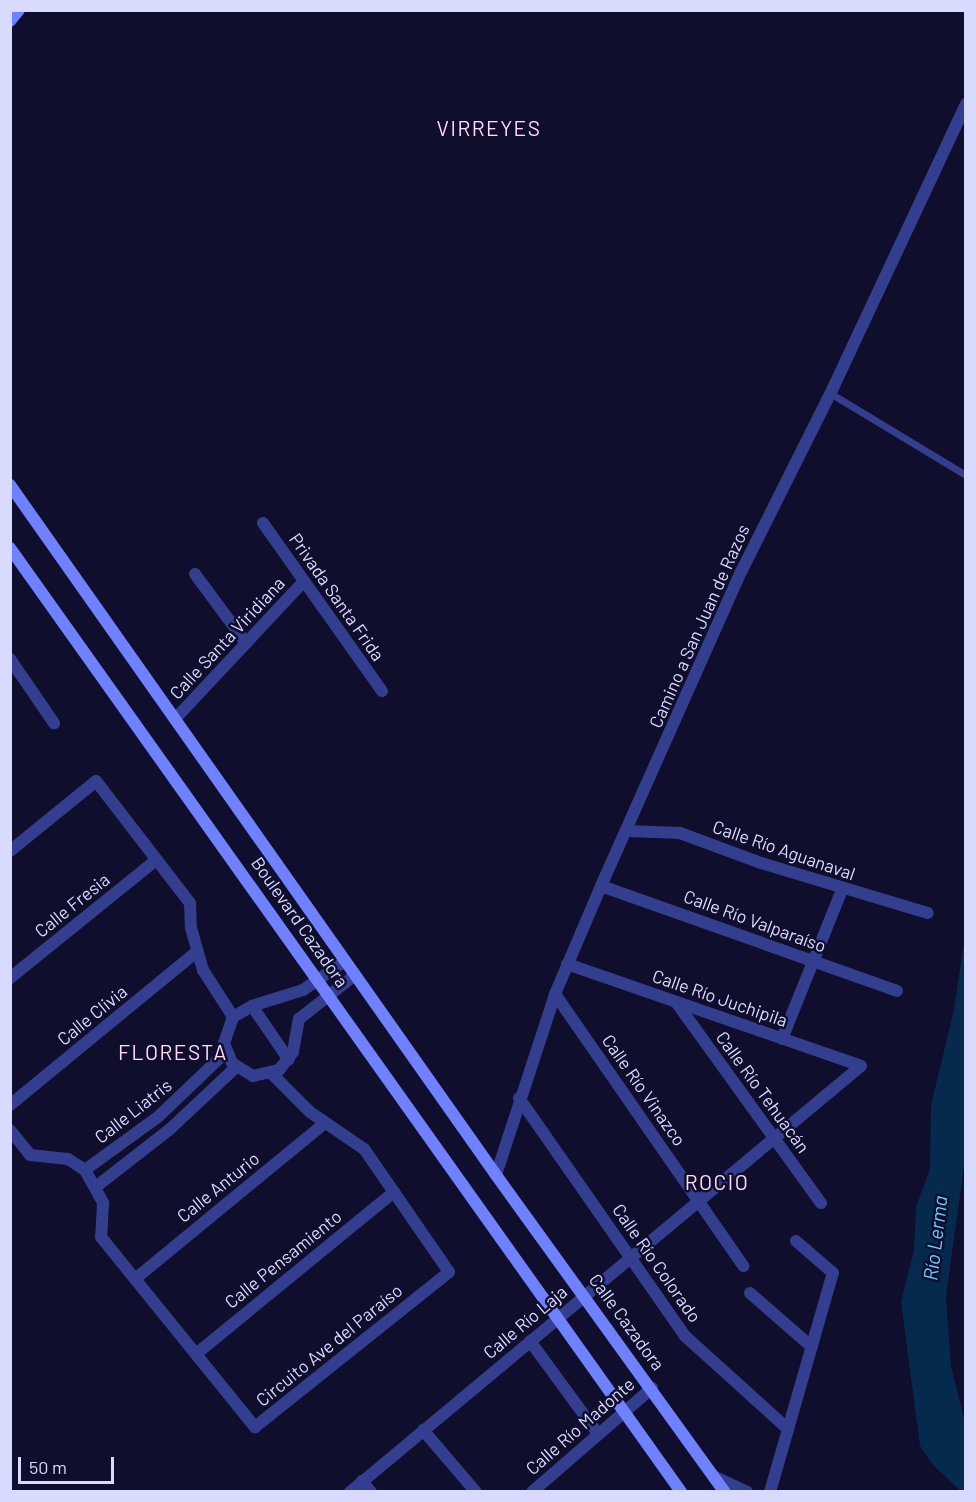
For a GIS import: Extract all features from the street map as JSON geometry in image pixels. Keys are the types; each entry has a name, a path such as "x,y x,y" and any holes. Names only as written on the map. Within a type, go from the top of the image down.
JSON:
{"street":[{"path":"10,21 19,10"},
{"name":"Camino a San Juan de Razos","path":"496,1175 519,1098 555,993 601,885 741,572 830,393 966,104"},
{"name":"Boulevard Cazadora","path":"10,485 496,1175"},
{"name":"Privada Santa Frida","path":"263,523 382,691"},
{"name":"Boulevard Cazadora","path":"10,548 559,1317"},
{"path":"195,574 246,643"},
{"name":"Calle Santa Viridiana","path":"175,719 304,581"},
{"path":"10,659 54,723"},
{"path":"10,851 96,781 190,903 196,952 211,987 233,1017"},
{"name":"Calle Río Aguanaval","path":"627,831 680,833 843,890 928,913"},
{"name":"Calle Fresia","path":"10,978 156,860"},
{"name":"Calle Río Valparaíso","path":"601,885 897,991"},
{"path":"782,1039 843,890"},
{"name":"Calle Clivia","path":"10,1105 196,952"},
{"path":"345,961 286,997 252,1006 233,1017 225,1034 226,1052 236,1067 253,1076 272,1074 289,1060 299,1019 355,975"},
{"name":"Calle Río Juchipila","path":"567,964 861,1066"},
{"name":"Calle Río Vinazco","path":"555,993 743,1266"},
{"name":"Calle Río Tehuacán","path":"676,1002 821,1203"},
{"path":"252,1006 289,1060"},
{"name":"Calle Liatris","path":"85,1170 159,1116 226,1052"},
{"name":"Calle Río Laja","path":"350,1491 861,1066"},
{"name":"Calle Liatris","path":"97,1186 169,1130 236,1067"},
{"name":"Circuito Ave del Paraíso","path":"10,1131 30,1155 68,1159 85,1170 97,1186 103,1203 100,1237 255,1427 449,1272 364,1149 324,1124 272,1074"},
{"name":"Calle Río Colorado","path":"519,1098 685,1336 788,1429"},
{"name":"Calle Anturio","path":"135,1279 324,1124"},
{"name":"Calle Cazadora","path":"496,1175 586,1295 725,1491"},
{"name":"Calle Pensamiento","path":"196,1354 394,1192"},
{"path":"770,1491 833,1273 796,1241"},
{"path":"750,1293 812,1347"},
{"path":"559,1317 681,1491"},
{"path":"530,1341 598,1434"},
{"name":"Calle Río Madonte","path":"532,1491 652,1388"},
{"path":"423,1430 476,1491"},
{"path":"715,1477 747,1491"},
{"path":"362,1481 371,1491"}],"lane":[{"path":"830,393 966,475"}],"water":[{"name":"Río Lerma","path":"965,937 966,1152 946,1296 951,1366 965,1423 966,1491 962,1492 934,1466 920,1446 901,1302 914,1250 916,1207 930,1169 931,1105 953,1014"}],"district":[{"name":"VIRREYES","path":"489,128"},
{"name":"FLORESTA","path":"173,1052"},
{"name":"ROCIO","path":"717,1182"}]}
